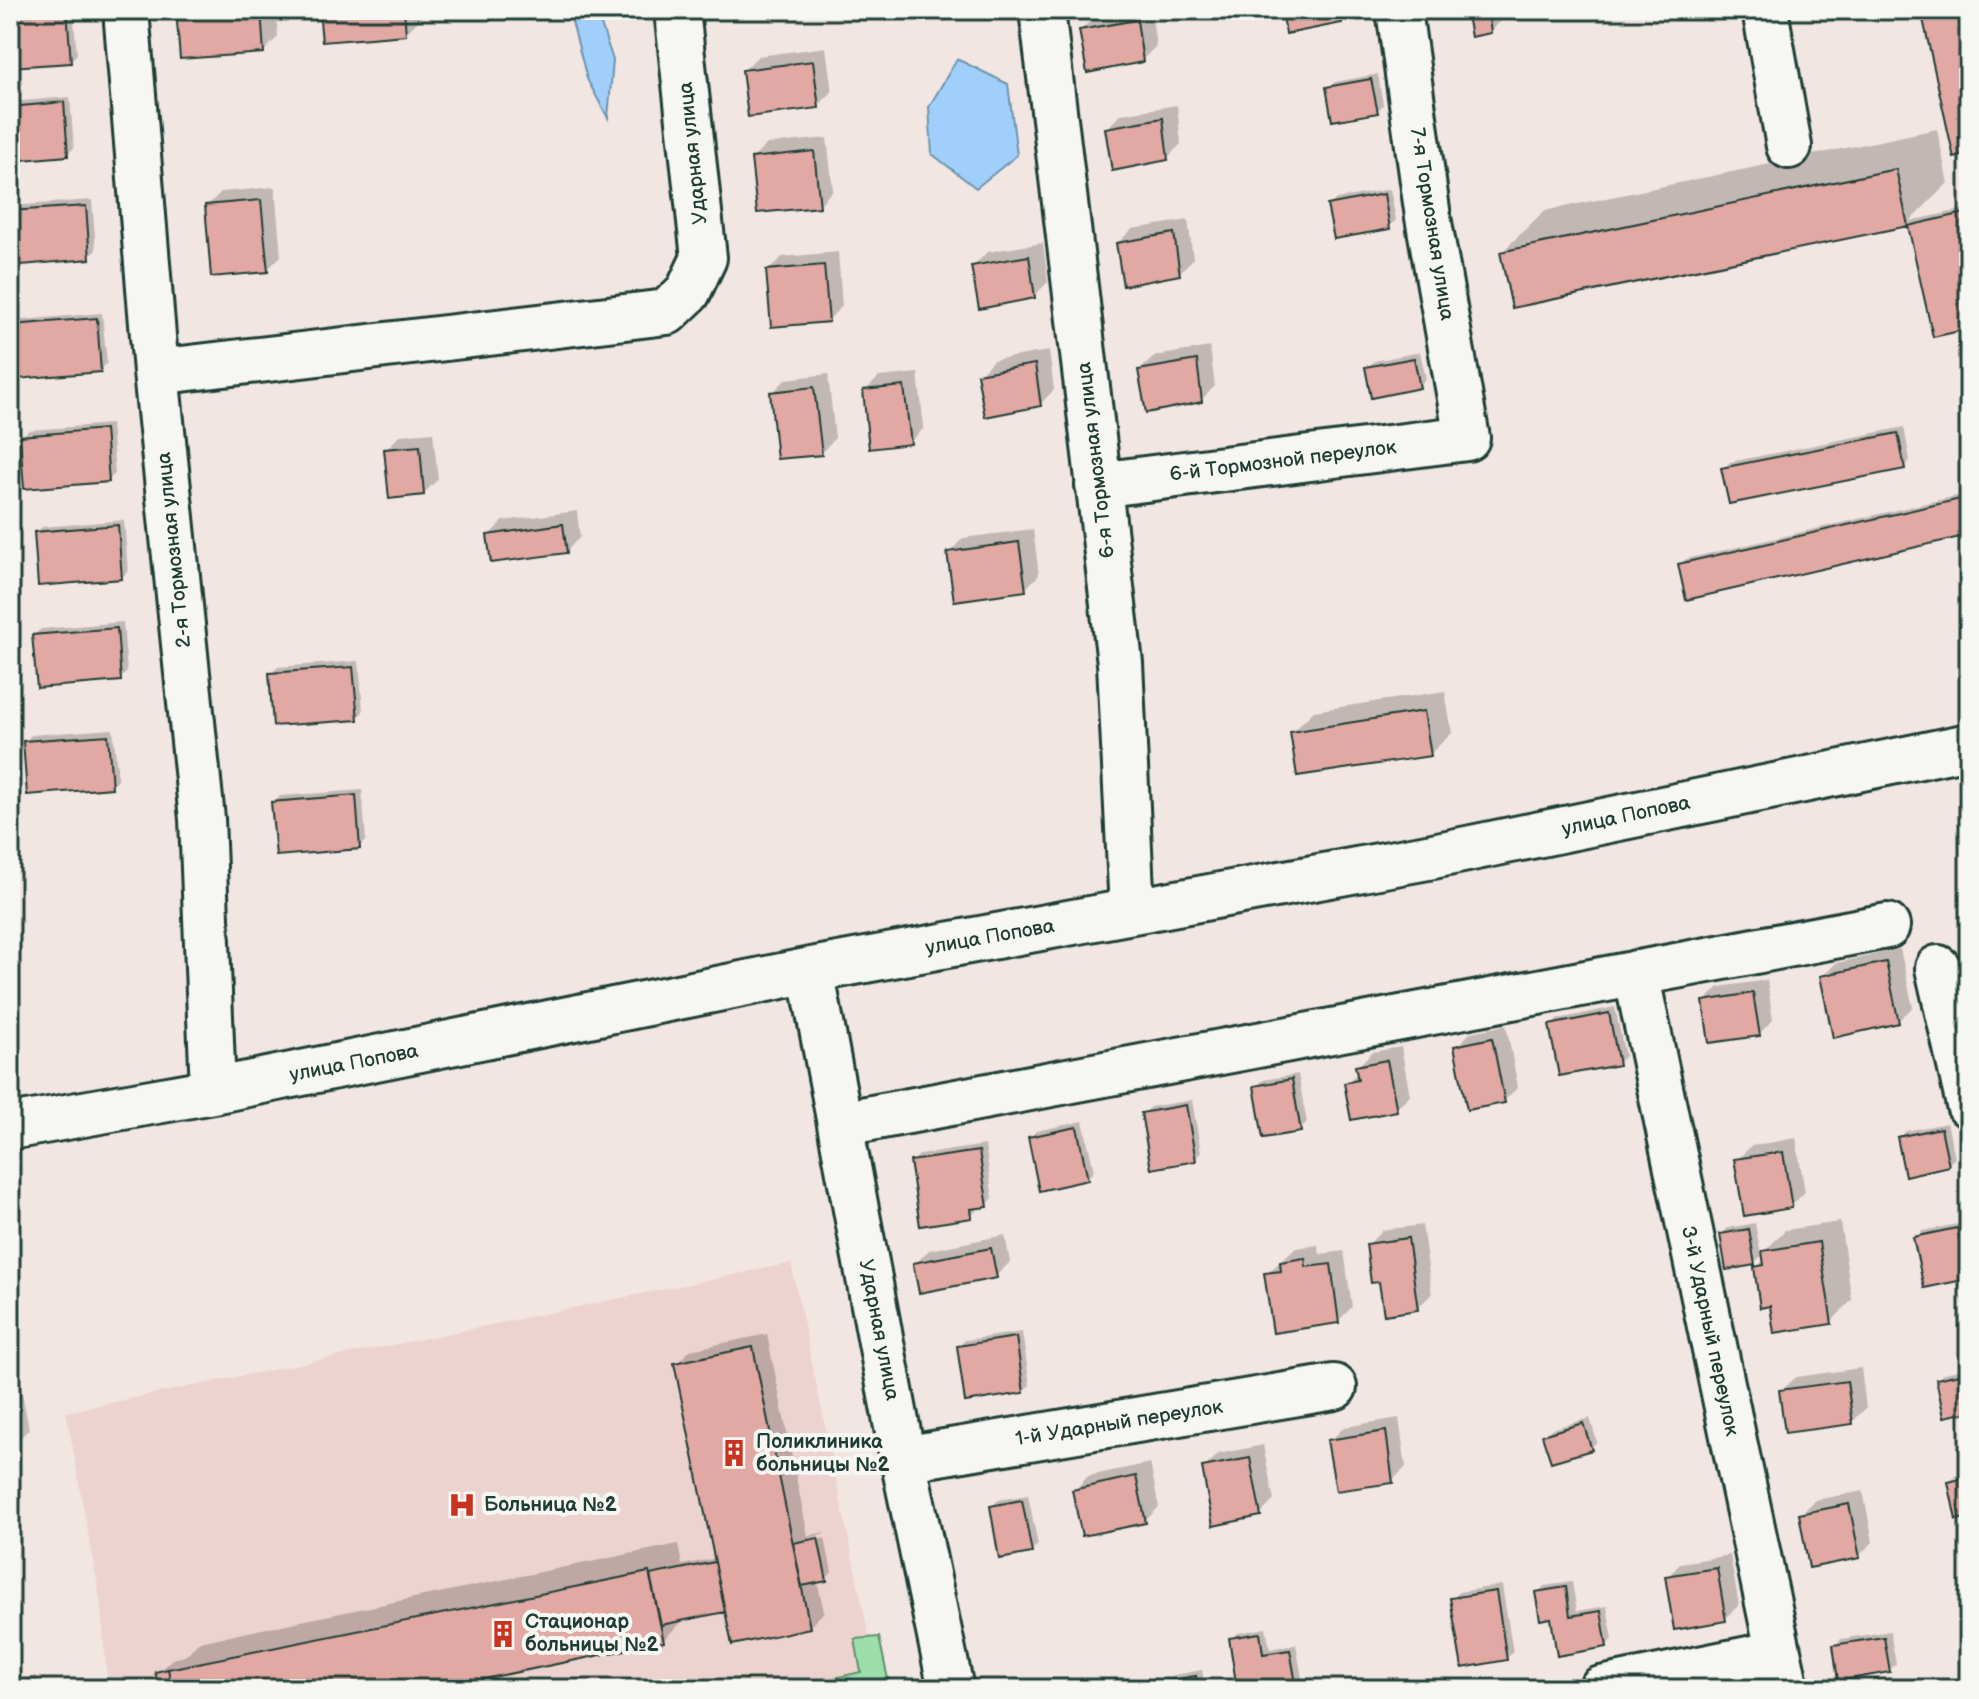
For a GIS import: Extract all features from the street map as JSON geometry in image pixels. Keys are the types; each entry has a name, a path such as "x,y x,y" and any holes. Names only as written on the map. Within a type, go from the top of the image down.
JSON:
{"street":[{"name":"2-я Тормозная улица","path":"126,10 156,372 202,819 213,1091"},
{"name":"Ударная улица","path":"156,372 667,312 688,292 704,258 677,10"},
{"name":"6-я Тормозная улица","path":"1042,10 1120,663 1132,911"},
{"name":"7-я Тормозная улица","path":"1399,10 1428,217 1467,438"},
{"path":"1765,10 1789,146"},
{"name":"6-й Тормозной переулок","path":"1098,485 1467,438"},
{"name":"улица Попова","path":"10,1127 213,1091 811,970 1433,856 1969,746"},
{"path":"840,1124 1887,926"},
{"path":"1938,968 1969,1105"},
{"name":"Ударная улица","path":"811,970 903,1459 951,1689"},
{"name":"3-й Ударный переулок","path":"1636,973 1782,1671"},
{"name":"1-й Ударный переулок","path":"903,1459 1334,1387"},
{"path":"1601,1689 1782,1671"}],"shaded area":[{"name":"Больница №2","path":"791,1263 880,1689 108,1689 100,1598 66,1412"}],"green space":[{"path":"879,1637 890,1689 786,1689 861,1672 855,1639"}],"water":[{"path":"569,10 596,10 613,60 608,118 587,79"},
{"path":"957,59 1008,84 1017,155 976,188 932,154 929,107"}],"building":[{"path":"67,10 71,63 10,67 10,13"},
{"path":"176,10 261,10 264,53 180,59"},
{"path":"319,10 404,10 406,35 322,42"},
{"path":"942,10 993,10 944,20"},
{"path":"1282,10 1341,10 1342,23 1286,34"},
{"path":"1466,10 1493,10 1488,11 1491,33 1471,37"},
{"path":"1921,10 1969,10 1969,154 1954,158"},
{"path":"1137,20 1143,62 1087,73 1079,30"},
{"path":"813,61 819,108 748,117 742,70"},
{"path":"1371,79 1378,113 1332,121 1326,87"},
{"path":"64,102 68,156 10,161 10,107"},
{"path":"1163,118 1168,160 1112,171 1105,128"},
{"path":"814,151 820,207 757,213 751,158"},
{"path":"1896,169 1908,226 1512,308 1500,252"},
{"path":"1384,194 1390,229 1334,239 1327,205"},
{"path":"261,200 268,272 211,277 205,205"},
{"path":"86,206 90,259 10,266 10,211"},
{"path":"1969,212 1969,329 1933,337 1908,226"},
{"path":"1174,233 1180,275 1123,286 1116,243"},
{"path":"1029,256 1035,298 979,309 971,266"},
{"path":"824,265 829,322 771,327 766,270"},
{"path":"97,318 101,372 16,379 12,325"},
{"path":"1414,358 1420,388 1371,398 1365,367"},
{"path":"1197,360 1202,402 1146,413 1138,370"},
{"path":"1035,364 1041,406 985,417 977,374"},
{"path":"904,386 911,444 869,449 863,390"},
{"path":"814,387 822,455 777,459 770,392"},
{"path":"105,429 109,482 24,489 20,436"},
{"path":"1898,433 1905,469 1729,504 1721,468"},
{"path":"420,446 424,495 389,499 384,449"},
{"path":"1969,497 1969,535 1686,600 1678,564"},
{"path":"563,524 567,553 491,563 487,535"},
{"path":"118,525 122,579 38,586 34,532"},
{"path":"1019,542 1026,591 954,601 947,552"},
{"path":"117,628 121,681 37,688 32,635"},
{"path":"353,667 358,720 273,726 269,673"},
{"path":"1424,711 1431,756 1297,776 1290,732"},
{"path":"108,735 112,788 27,795 23,741"},
{"path":"356,795 360,849 276,856 271,802"},
{"path":"1886,962 1899,1023 1833,1038 1820,976"},
{"path":"1753,993 1760,1036 1709,1043 1703,1001"},
{"path":"1609,1013 1619,1065 1559,1076 1549,1025"},
{"path":"1492,1038 1505,1103 1467,1110 1454,1046"},
{"path":"1387,1060 1397,1111 1351,1120 1344,1083 1358,1080 1355,1066"},
{"path":"1292,1079 1301,1132 1263,1138 1254,1086"},
{"path":"1186,1105 1196,1161 1151,1169 1141,1113"},
{"path":"1077,1127 1088,1180 1039,1191 1028,1137"},
{"path":"1941,1128 1949,1166 1905,1176 1897,1137"},
{"path":"979,1151 988,1207 971,1209 972,1218 920,1226 910,1161"},
{"path":"1783,1152 1792,1208 1744,1216 1734,1159"},
{"path":"1957,1228 1968,1279 1924,1288 1913,1237"},
{"path":"1749,1229 1755,1265 1726,1270 1720,1234"},
{"path":"1408,1238 1418,1310 1384,1315 1379,1282 1371,1283 1366,1244"},
{"path":"1819,1242 1832,1324 1774,1333 1770,1306 1760,1308 1754,1267 1764,1265 1762,1251"},
{"path":"991,1248 997,1278 919,1293 913,1263"},
{"path":"1305,1258 1306,1267 1331,1264 1339,1323 1273,1333 1264,1273 1281,1271 1280,1262"},
{"path":"1016,1337 1024,1393 965,1402 957,1346"},
{"name":"Поликлиника больницы №2","path":"753,1347 810,1628 732,1645 674,1363"},
{"path":"1969,1372 1969,1412 1944,1417 1936,1379"},
{"path":"1847,1381 1853,1424 1785,1433 1779,1390"},
{"path":"1583,1423 1592,1450 1551,1462 1542,1435"},
{"path":"1386,1431 1393,1483 1336,1491 1327,1440"},
{"path":"1250,1458 1261,1516 1213,1526 1202,1467"},
{"path":"1136,1476 1146,1523 1082,1536 1072,1490"},
{"path":"1969,1477 1969,1517 1956,1520 1948,1482"},
{"path":"1022,1500 1032,1553 999,1559 990,1506"},
{"path":"1849,1504 1860,1558 1809,1568 1799,1514"},
{"path":"818,1538 827,1581 802,1586 793,1543"},
{"path":"715,1562 725,1612 661,1625 650,1575"},
{"path":"1717,1568 1726,1621 1674,1630 1665,1576"},
{"name":"Стационар больницы №2","path":"649,1572 664,1642 435,1689 172,1689 168,1669"},
{"path":"1566,1587 1570,1616 1601,1611 1607,1647 1557,1656 1551,1618 1540,1620 1535,1592"},
{"path":"1496,1591 1507,1660 1462,1668 1450,1598"},
{"path":"1260,1633 1263,1654 1290,1650 1297,1689 1237,1689 1229,1638"},
{"path":"1884,1637 1890,1672 1838,1681 1833,1645"},
{"path":"168,1669 172,1689 159,1689 155,1672"},
{"path":"1196,1676 1198,1689 1166,1689 1165,1681"},
{"path":"468,1682 469,1689 435,1689"}],"place":[{"name":"Поликлиника больницы №2","path":"734,1453"},
{"name":"Больница №2","path":"462,1505"},
{"name":"Стационар больницы №2","path":"503,1634"}]}
